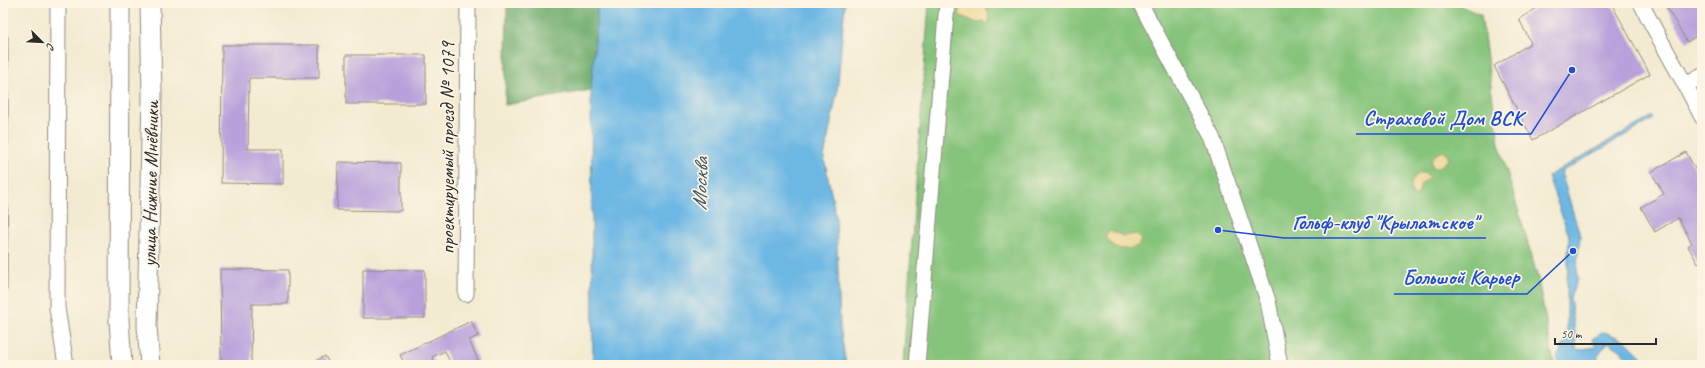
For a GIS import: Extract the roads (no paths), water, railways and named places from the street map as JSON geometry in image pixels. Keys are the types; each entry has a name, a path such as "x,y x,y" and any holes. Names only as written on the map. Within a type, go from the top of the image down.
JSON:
{"main road":[{"name":"улица Нижние Мнёвники","path":"120,3 119,320 122,365"},
{"name":"улица Нижние Мнёвники","path":"150,3 152,95 147,326 150,365"}],"street":[{"path":"58,3 57,308 66,365"},
{"name":"проектируемый проезд № 1079","path":"466,294 468,3"},
{"path":"917,365 947,3"},
{"path":"1140,3 1212,137 1268,301 1280,365"},
{"path":"1641,3 1658,38 1686,85 1702,117"},
{"path":"1686,85 1702,76"}],"water":[{"name":"Москва","path":"598,3 845,3 837,93 824,157 836,218 840,327 846,365 593,365 591,90"},
{"path":"1653,116 1654,119 1561,172 1580,236 1577,266 1578,279 1570,297 1576,339 1576,350 1596,347 1592,339 1604,332 1625,340 1650,365 1635,365 1619,349 1608,342 1598,355 1597,365 1559,365 1557,357 1567,339 1569,236 1548,176"}],"place":[{"name":"Страховой Дом ВСК","path":"1572,70"},
{"name":"Гольф-клуб \"Крылатское\"","path":"1218,230"},
{"name":"Большой Карьер","path":"1573,251"}]}
